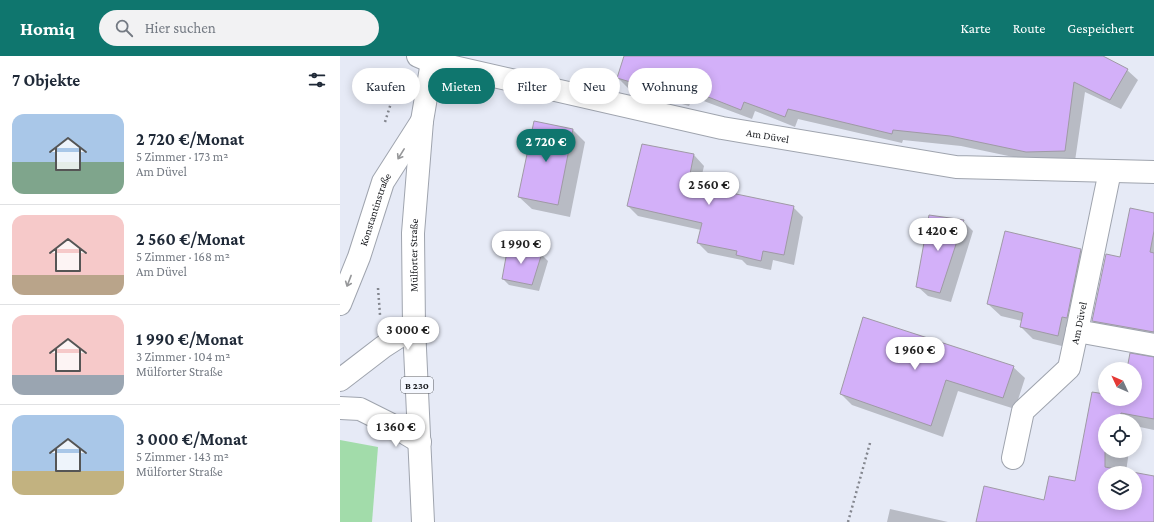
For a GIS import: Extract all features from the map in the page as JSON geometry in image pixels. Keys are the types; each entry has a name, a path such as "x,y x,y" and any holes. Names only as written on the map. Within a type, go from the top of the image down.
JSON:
{"street":[{"name":"Mülforter Straße","path":"423,522 414,327 413,233 427,58"},
{"name":"Am Düvel","path":"427,58 722,128 949,166 1154,172"},
{"name":"Konstantinstraße","path":"340,304 358,257 383,182 422,121"},
{"name":"Am Düvel","path":"1013,458 1023,410 1069,368 1110,170"},
{"path":"340,380 383,347 414,327"},
{"path":"1077,331 1154,345"},
{"path":"340,408 360,409 390,424 420,442"}],"path":[{"path":"358,257 376,265 383,347"},
{"path":"848,522 870,443"}],"green space":[{"path":"340,440 378,447 372,522 340,522"}],"building":[{"path":"624,56 1103,56 1128,69 1110,100 1074,82 1065,151 1026,152 950,136 893,130 892,134 788,109 785,117 744,102 741,110 712,98 712,68 628,68 628,81 620,79 620,69"},
{"path":"534,121 573,129 558,205 518,197"},
{"path":"642,144 694,154 689,179 712,184 712,189 794,206 784,255 763,251 761,261 736,255 737,251 697,243 702,223 627,206"},
{"path":"1130,208 1154,213 1154,231 1150,252 1154,253 1154,332 1092,321 1106,254 1120,257"},
{"path":"929,215 964,220 940,293 916,287"},
{"path":"1005,231 1081,249 1067,318 1062,317 1058,336 1020,327 1023,313 987,304"},
{"path":"508,246 542,253 532,285 502,279"},
{"path":"863,317 1014,366 1003,398 946,380 931,426 840,394"},
{"path":"1130,353 1154,357 1154,419 1142,417 1142,414 1098,414 1098,458 1105,458 1105,466 1098,466 1098,510 1142,510 1142,474 1154,476 1154,522 976,522 984,486 1044,500 1049,476 1075,481 1092,392 1098,393 1098,406 1142,406 1142,362 1128,362"}]}
